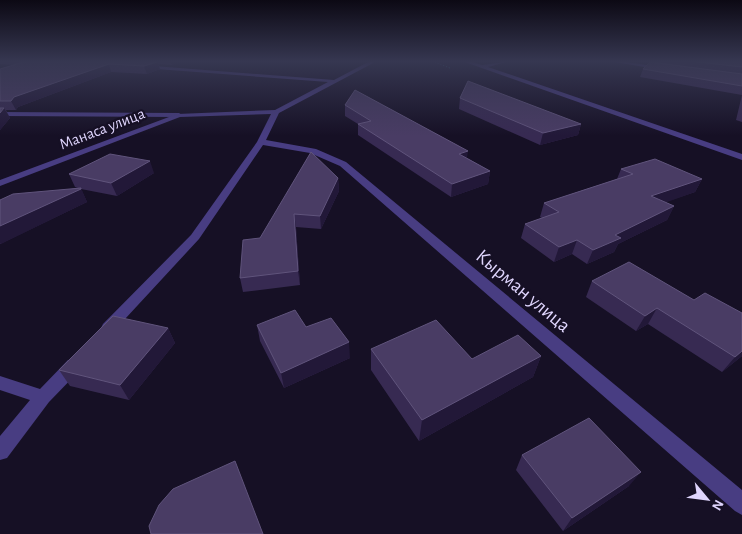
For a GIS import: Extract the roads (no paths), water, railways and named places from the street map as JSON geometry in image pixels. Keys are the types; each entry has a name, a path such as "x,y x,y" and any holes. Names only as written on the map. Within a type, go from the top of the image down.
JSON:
{"street":[{"path":"96,341 195,237 261,142 276,112 324,86"},
{"path":"537,86 742,157"},
{"name":"Манаса улица","path":"0,183 179,115 276,112"},
{"path":"0,114 179,115"},
{"name":"Кырман улица","path":"261,142 312,149 328,155 343,164 742,504"},
{"path":"0,451 43,397 83,355"},
{"path":"0,383 43,397"}]}
